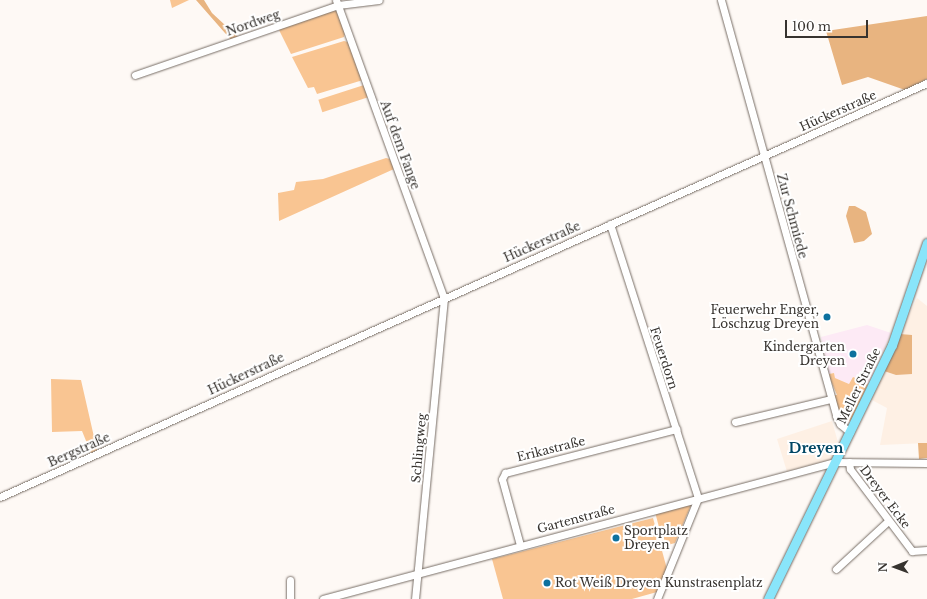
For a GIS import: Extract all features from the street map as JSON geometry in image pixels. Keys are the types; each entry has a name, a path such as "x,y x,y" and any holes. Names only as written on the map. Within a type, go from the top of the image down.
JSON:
{"main road":[{"name":"Meller Straße","path":"768,599 892,345 927,243"}],"street":[{"name":"Nordweg","path":"135,75 337,3 379,0"},
{"name":"Zur Schmiede","path":"721,0 765,155 831,399 838,421 850,432"},
{"name":"Auf dem Fange","path":"337,3 444,298"},
{"name":"Hückerstraße","path":"166,423 927,83"},
{"name":"Feuerdorn","path":"610,224 698,498"},
{"name":"Schlingweg","path":"415,599 444,298"},
{"path":"735,422 831,399"},
{"name":"Bergstraße","path":"0,497 166,423"},
{"name":"Erikastraße","path":"520,545 502,479 505,473 676,429"},
{"name":"Gartenstraße","path":"323,599 418,572 835,462 927,463"},
{"name":"Dreyer Ecke","path":"849,462 850,469 912,551 927,550"},
{"path":"657,599 698,498"},
{"path":"836,569 888,521"},
{"path":"290,580 290,599"}],"shaded area":[{"path":"170,0 189,0 172,8"},
{"path":"196,0 204,0 212,13 239,38 232,41"},
{"path":"333,9 337,11 345,33 344,37 291,54 278,28"},
{"path":"927,16 927,79 905,90 868,77 842,85 826,31"},
{"path":"344,41 348,42 363,80 317,94 314,87 308,88 292,57"},
{"path":"364,85 368,97 322,112 318,100"},
{"path":"386,158 390,159 394,169 279,221 278,193 294,190 296,182 323,179"},
{"path":"849,206 855,206 866,212 872,234 864,241 854,243 846,216"},
{"path":"917,298 927,306 927,443 880,445 887,408 870,399 884,371 896,375 900,334"},
{"name":"Kindergarten Dreyen","path":"867,325 891,333 868,384 853,377 849,384 835,378 834,373 829,374 821,337"},
{"path":"900,334 912,335 912,374 896,375 884,371"},
{"path":"834,373 835,378 849,384 853,377 868,384 852,420 846,422 842,421 834,395 837,395 830,379 829,374"},
{"path":"51,379 81,380 97,450 91,453 82,431 52,432"},
{"path":"832,421 839,446 830,465 788,475 777,439"},
{"path":"918,443 927,443 927,458 919,459"},
{"path":"692,503 675,543 664,546 655,512"},
{"name":"Sportplatz Dreyen","path":"653,518 667,569 657,592 632,599 503,599 492,559"}],"place":[{"name":"Feuerwehr Enger, Löschzug Dreyen","path":"827,317"},
{"name":"Kindergarten Dreyen","path":"853,354"},
{"name":"Sportplatz Dreyen","path":"616,538"},
{"name":"Rot Weiß Dreyen Kunstrasenplatz","path":"547,583"}],"district":[{"name":"Dreyen","path":"816,448"}]}
